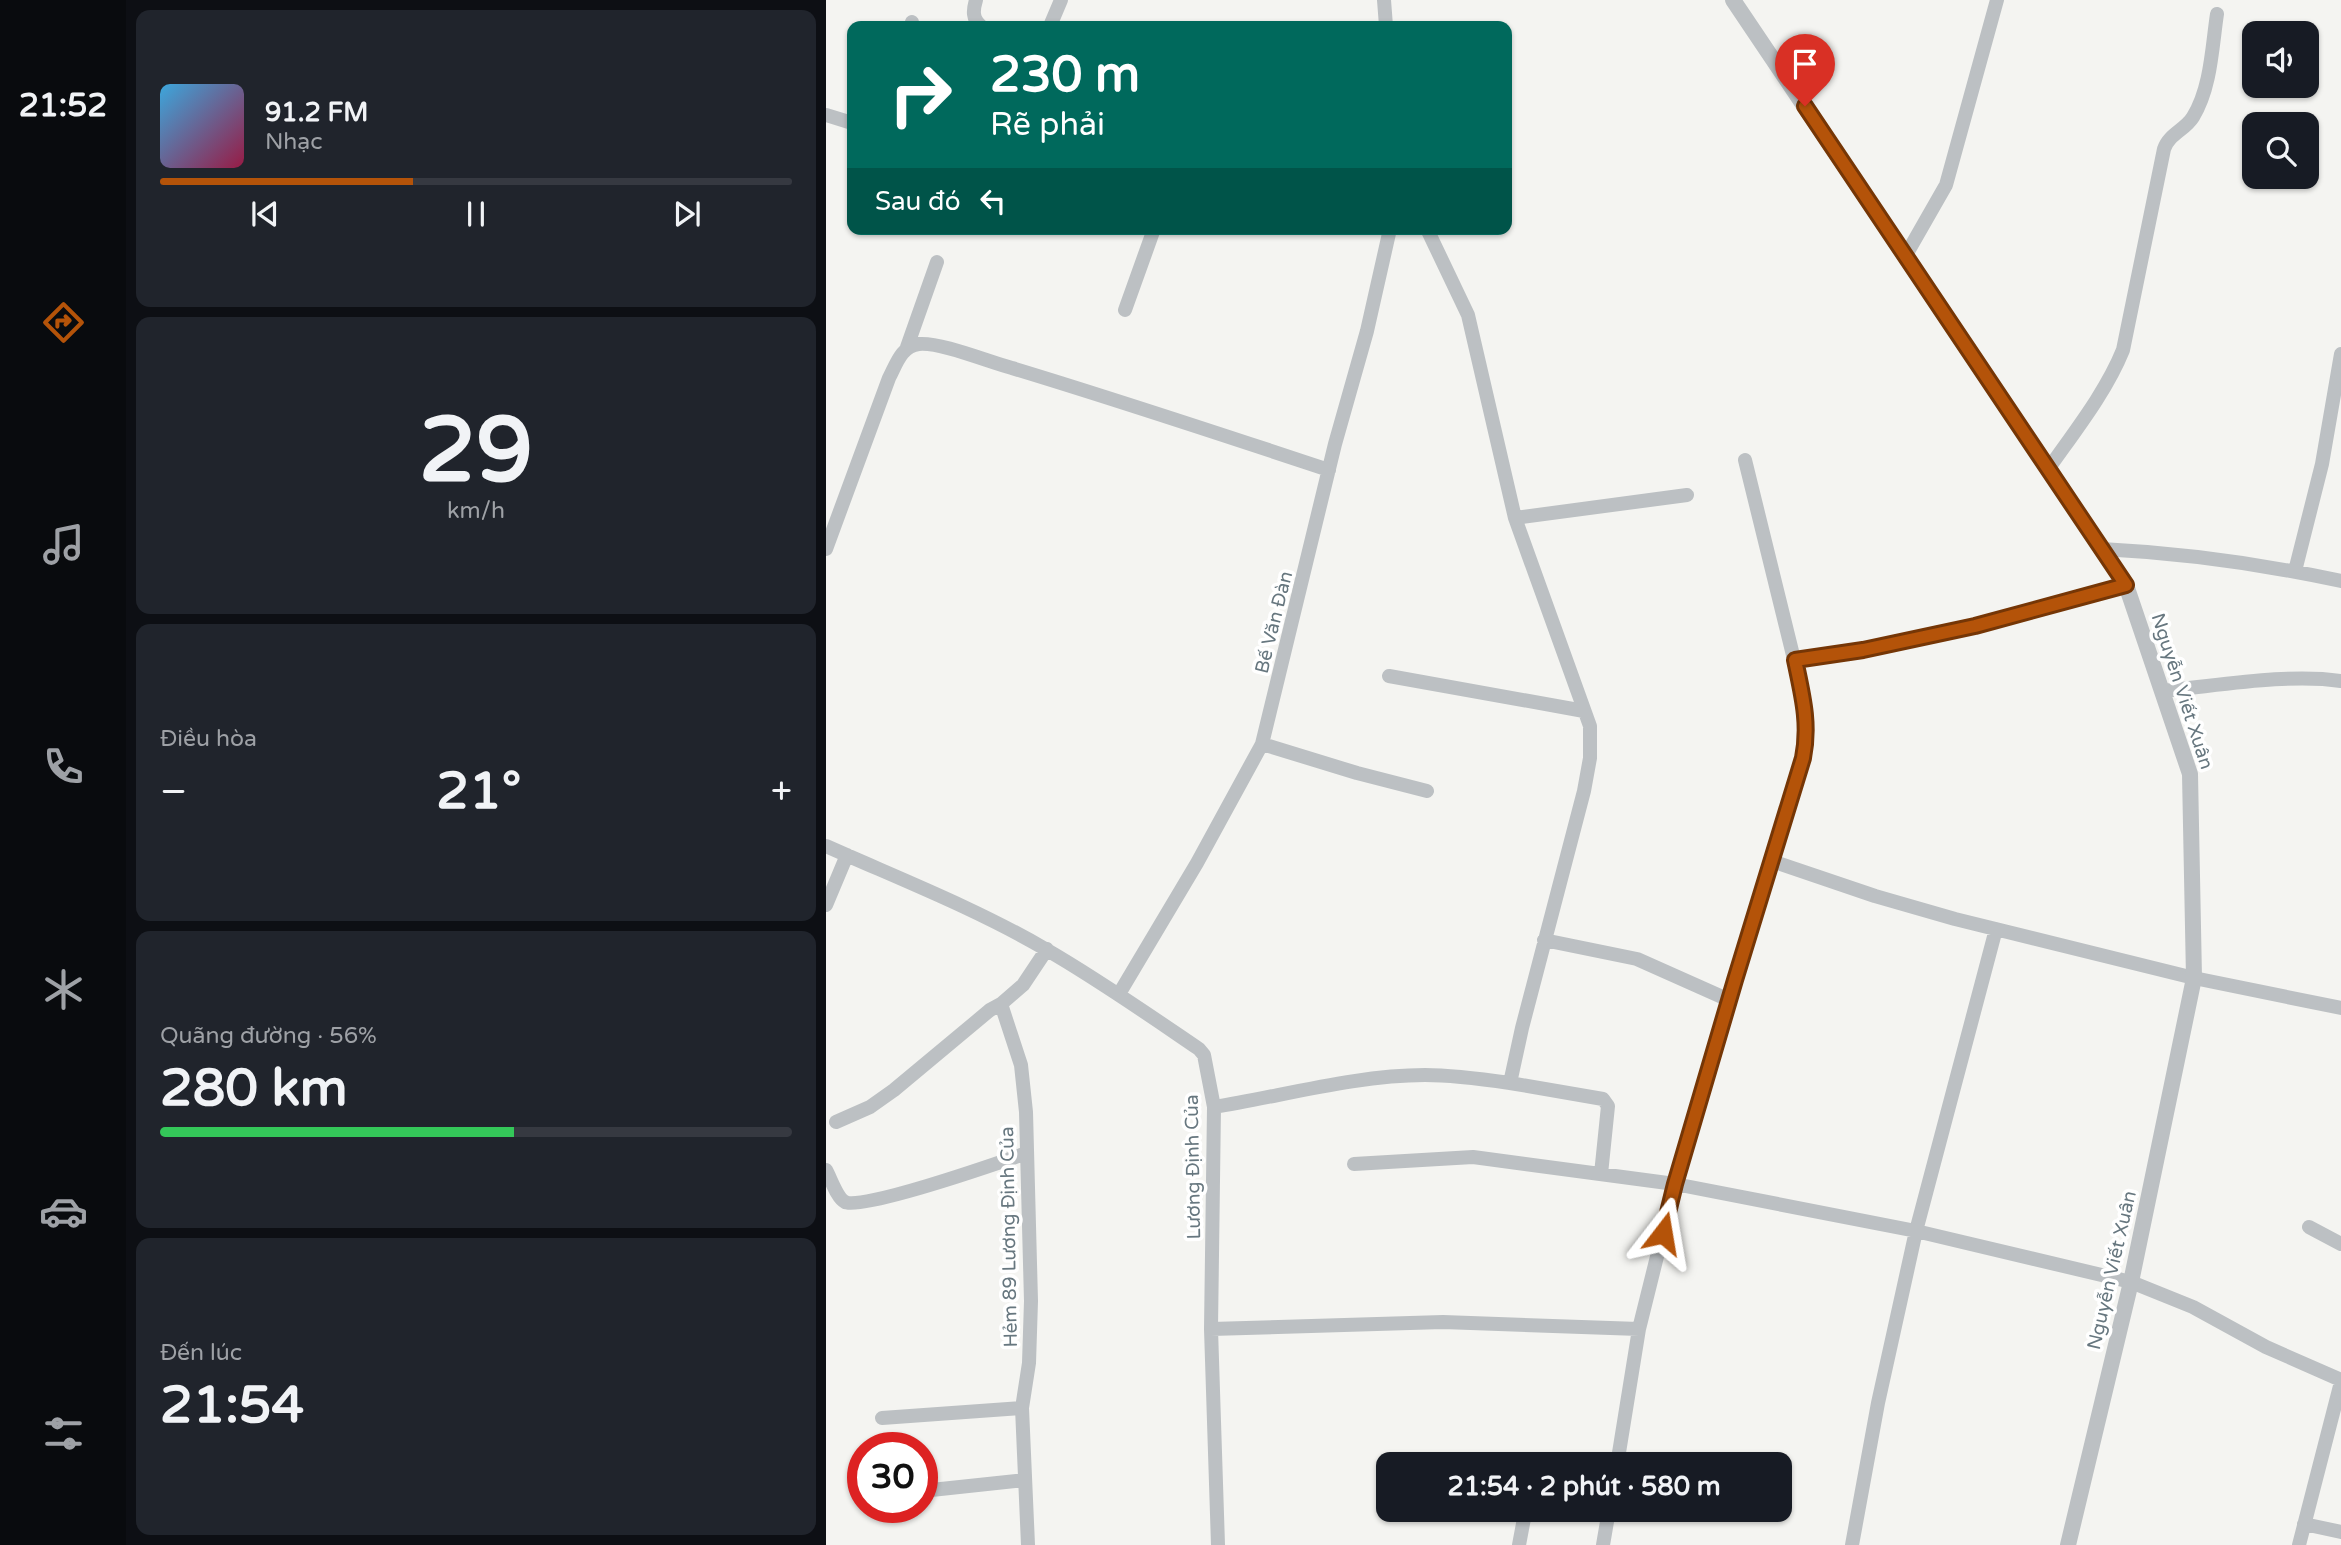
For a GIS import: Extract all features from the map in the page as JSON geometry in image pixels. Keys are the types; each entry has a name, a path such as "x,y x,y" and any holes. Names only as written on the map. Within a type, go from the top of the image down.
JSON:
{"street":[{"path":"975,21 973,14 976,0"},
{"path":"1052,21 1061,0"},
{"path":"1384,0 1386,21"},
{"name":"Nguyễn Viết Xuân","path":"1733,0 2126,585 2190,774 2194,978 2131,1282 2068,1545"},
{"path":"1906,255 1946,185 1997,0"},
{"path":"2049,468 2080,425 2123,349 2164,149 2168,140 2193,116 2200,102 2217,14"},
{"path":"826,115 847,121"},
{"path":"1125,310 1152,235"},
{"name":"Bế Văn Đàn","path":"1119,994 1197,863 1262,744 1329,470 1367,331 1389,235"},
{"path":"1430,235 1468,316 1514,518 1590,726 1590,758 1510,1083"},
{"path":"826,549 889,379 907,347 937,262"},
{"path":"907,347 919,344 945,349 1070,386 1329,470"},
{"path":"2295,571 2322,464 2341,354"},
{"path":"1618,1452 1639,1329 1675,1184 1796,784 1807,737 1804,699 1745,460"},
{"path":"1514,518 1687,495"},
{"path":"2102,549 2156,552 2295,571 2341,581"},
{"path":"1389,676 1584,711"},
{"path":"2162,691 2284,680 2341,681"},
{"path":"1262,744 1427,791"},
{"name":"Lương Định Của","path":"826,846 955,903 1046,949 1199,1048 1207,1063 1214,1107 1210,1329 1218,1545"},
{"path":"826,905 847,855"},
{"path":"1772,861 1875,896 1996,929 2194,978 2341,1008"},
{"path":"1852,1545 1878,1403 1916,1231 1996,929"},
{"path":"1544,940 1637,959 1729,1000"},
{"path":"836,1122 870,1107 894,1090 990,1010 1001,1004 1028,979 1046,949"},
{"name":"Hẻm 89 Lương Định Của","path":"1001,1004 1021,1065 1026,1112 1031,1300 1029,1363 1022,1408 1028,1545"},
{"path":"1214,1107 1384,1078 1424,1075 1470,1077 1510,1083 1607,1102 1601,1174"},
{"path":"826,1170 842,1201 848,1204 919,1188 1027,1153"},
{"path":"1354,1164 1473,1157 1675,1184 1916,1231 2131,1282 2193,1307 2266,1347 2341,1381 2299,1545"},
{"path":"2309,1227 2341,1244"},
{"path":"1210,1329 1443,1322 1639,1329"},
{"path":"882,1418 1022,1408"},
{"path":"938,1489 1025,1480"},
{"path":"1518,1545 1523,1522"},
{"path":"1603,1545 1607,1522"},
{"path":"2304,1524 2341,1532"}],"lane":[{"path":"1795,660 1863,650 1975,626 2126,585"}],"route":[{"path":"1663,1233 1747,939 1803,758 1807,737 1806,715 1795,660 1863,650 1975,626 2126,585 1805,106"}]}
